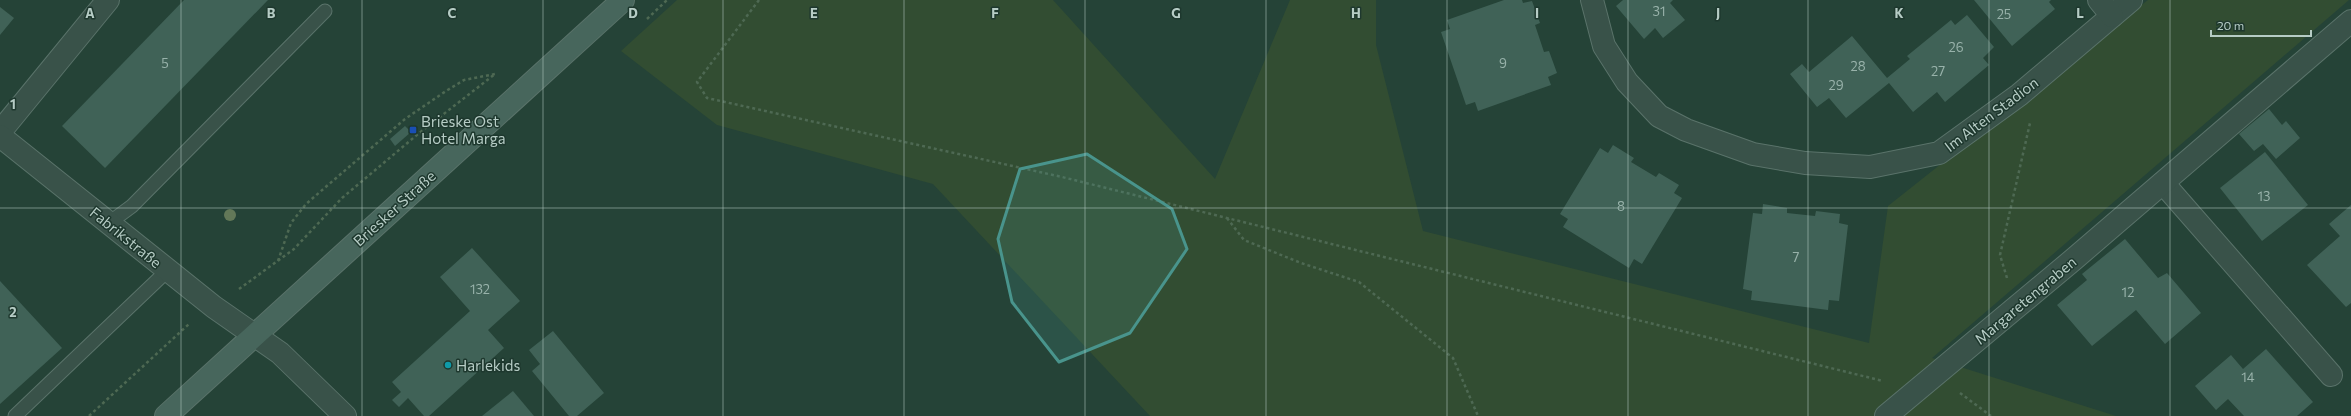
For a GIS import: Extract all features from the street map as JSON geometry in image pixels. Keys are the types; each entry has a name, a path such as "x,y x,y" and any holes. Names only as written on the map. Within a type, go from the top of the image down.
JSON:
{"main road":[{"name":"Briesker Straße","path":"166,416 623,0"}],"street":[{"path":"0,132 108,0"},
{"name":"Im Alten Stadion","path":"1592,0 1604,46 1626,82 1659,116 1686,130 1753,154 1805,163 1870,167 1939,153 2019,95 2106,8 2131,0"},
{"name":"Margaretengraben","path":"1886,416 2163,183 2351,21"},
{"name":"Fabrikstraße","path":"0,136 214,307 255,334 280,353 345,416"},
{"path":"2163,183 2331,375"}],"lane":[{"path":"110,224 132,206 325,11"},
{"path":"14,416 168,270"}],"path":[{"path":"759,0 697,82 706,98 1062,177 1917,390"},
{"path":"89,416 184,328 294,249 348,193 418,134 501,70"},
{"path":"278,261 291,224 306,204 405,119 464,80 496,74"},
{"path":"2016,307 2000,255 2031,125 2019,95"},
{"path":"1226,218 1244,240 1302,263 1359,282 1453,358 1478,416"},
{"path":"1936,374 1991,416"}],"highlighted area":[{"path":"1087,154 1172,209 1187,249 1130,333 1059,362 1012,302 998,239 1020,169"}],"green space":[{"path":"677,0 1053,0 1215,179 1290,0 1376,0 1376,45 1423,231 1869,343 1888,206 2148,0 2349,0 1932,358 2116,416 1150,416 933,184 717,125 621,51"}],"building":[{"path":"184,0 268,0 105,168 62,126"},
{"path":"1504,0 1522,0 1523,3 1532,1 1540,23 1535,25 1544,52 1549,51 1557,73 1548,77 1551,85 1478,111 1475,102 1466,105 1441,32 1450,29 1447,20"},
{"path":"1623,0 1673,0 1670,3 1685,20 1663,38 1655,28 1644,39 1616,6"},
{"path":"1974,0 2051,0 2049,2 2055,9 2012,46"},
{"path":"0,7 14,18 0,35"},
{"path":"1967,15 1994,47 1983,58 1989,65 1945,102 1937,92 1913,112 1889,83 1846,118 1829,98 1817,107 1790,74 1802,64 1809,72 1852,36 1887,78 1910,59 1907,56 1951,20 1955,25"},
{"path":"2269,109 2282,125 2286,121 2300,138 2276,159 2263,144 2254,151 2239,134"},
{"path":"405,126 411,132 395,146 390,139"},
{"path":"1613,145 1634,158 1631,162 1656,177 1659,173 1679,185 1674,193 1682,198 1642,264 1634,259 1629,268 1563,227 1568,219 1560,214 1600,148 1608,153"},
{"path":"2265,152 2308,205 2262,241 2220,188"},
{"path":"1763,204 1787,208 1787,213 1815,216 1816,211 1840,214 1839,223 1848,225 1839,301 1829,300 1828,310 1751,300 1752,291 1743,289 1753,213 1762,214"},
{"path":"2351,205 2351,303 2346,307 2307,265 2340,236 2329,224"},
{"path":"2125,239 2158,278 2167,273 2201,313 2165,344 2136,310 2092,346 2057,305 2087,280 2082,274"},
{"name":"Harlekids","path":"472,248 520,301 488,330 504,348 429,416 424,416 408,398 399,407 392,400 401,392 392,382 470,311 440,277"},
{"path":"0,281 62,348 0,404"},
{"path":"553,331 604,393 577,416 569,416 532,371 540,364 529,350"},
{"path":"2266,349 2313,402 2297,416 2244,416 2228,399 2216,410 2195,386 2231,355 2243,369"},
{"path":"513,391 534,416 482,416"}],"place":[{"name":"Brieske Ost Hotel Marga","path":"413,130"},
{"name":"Harlekids","path":"448,365"}]}
